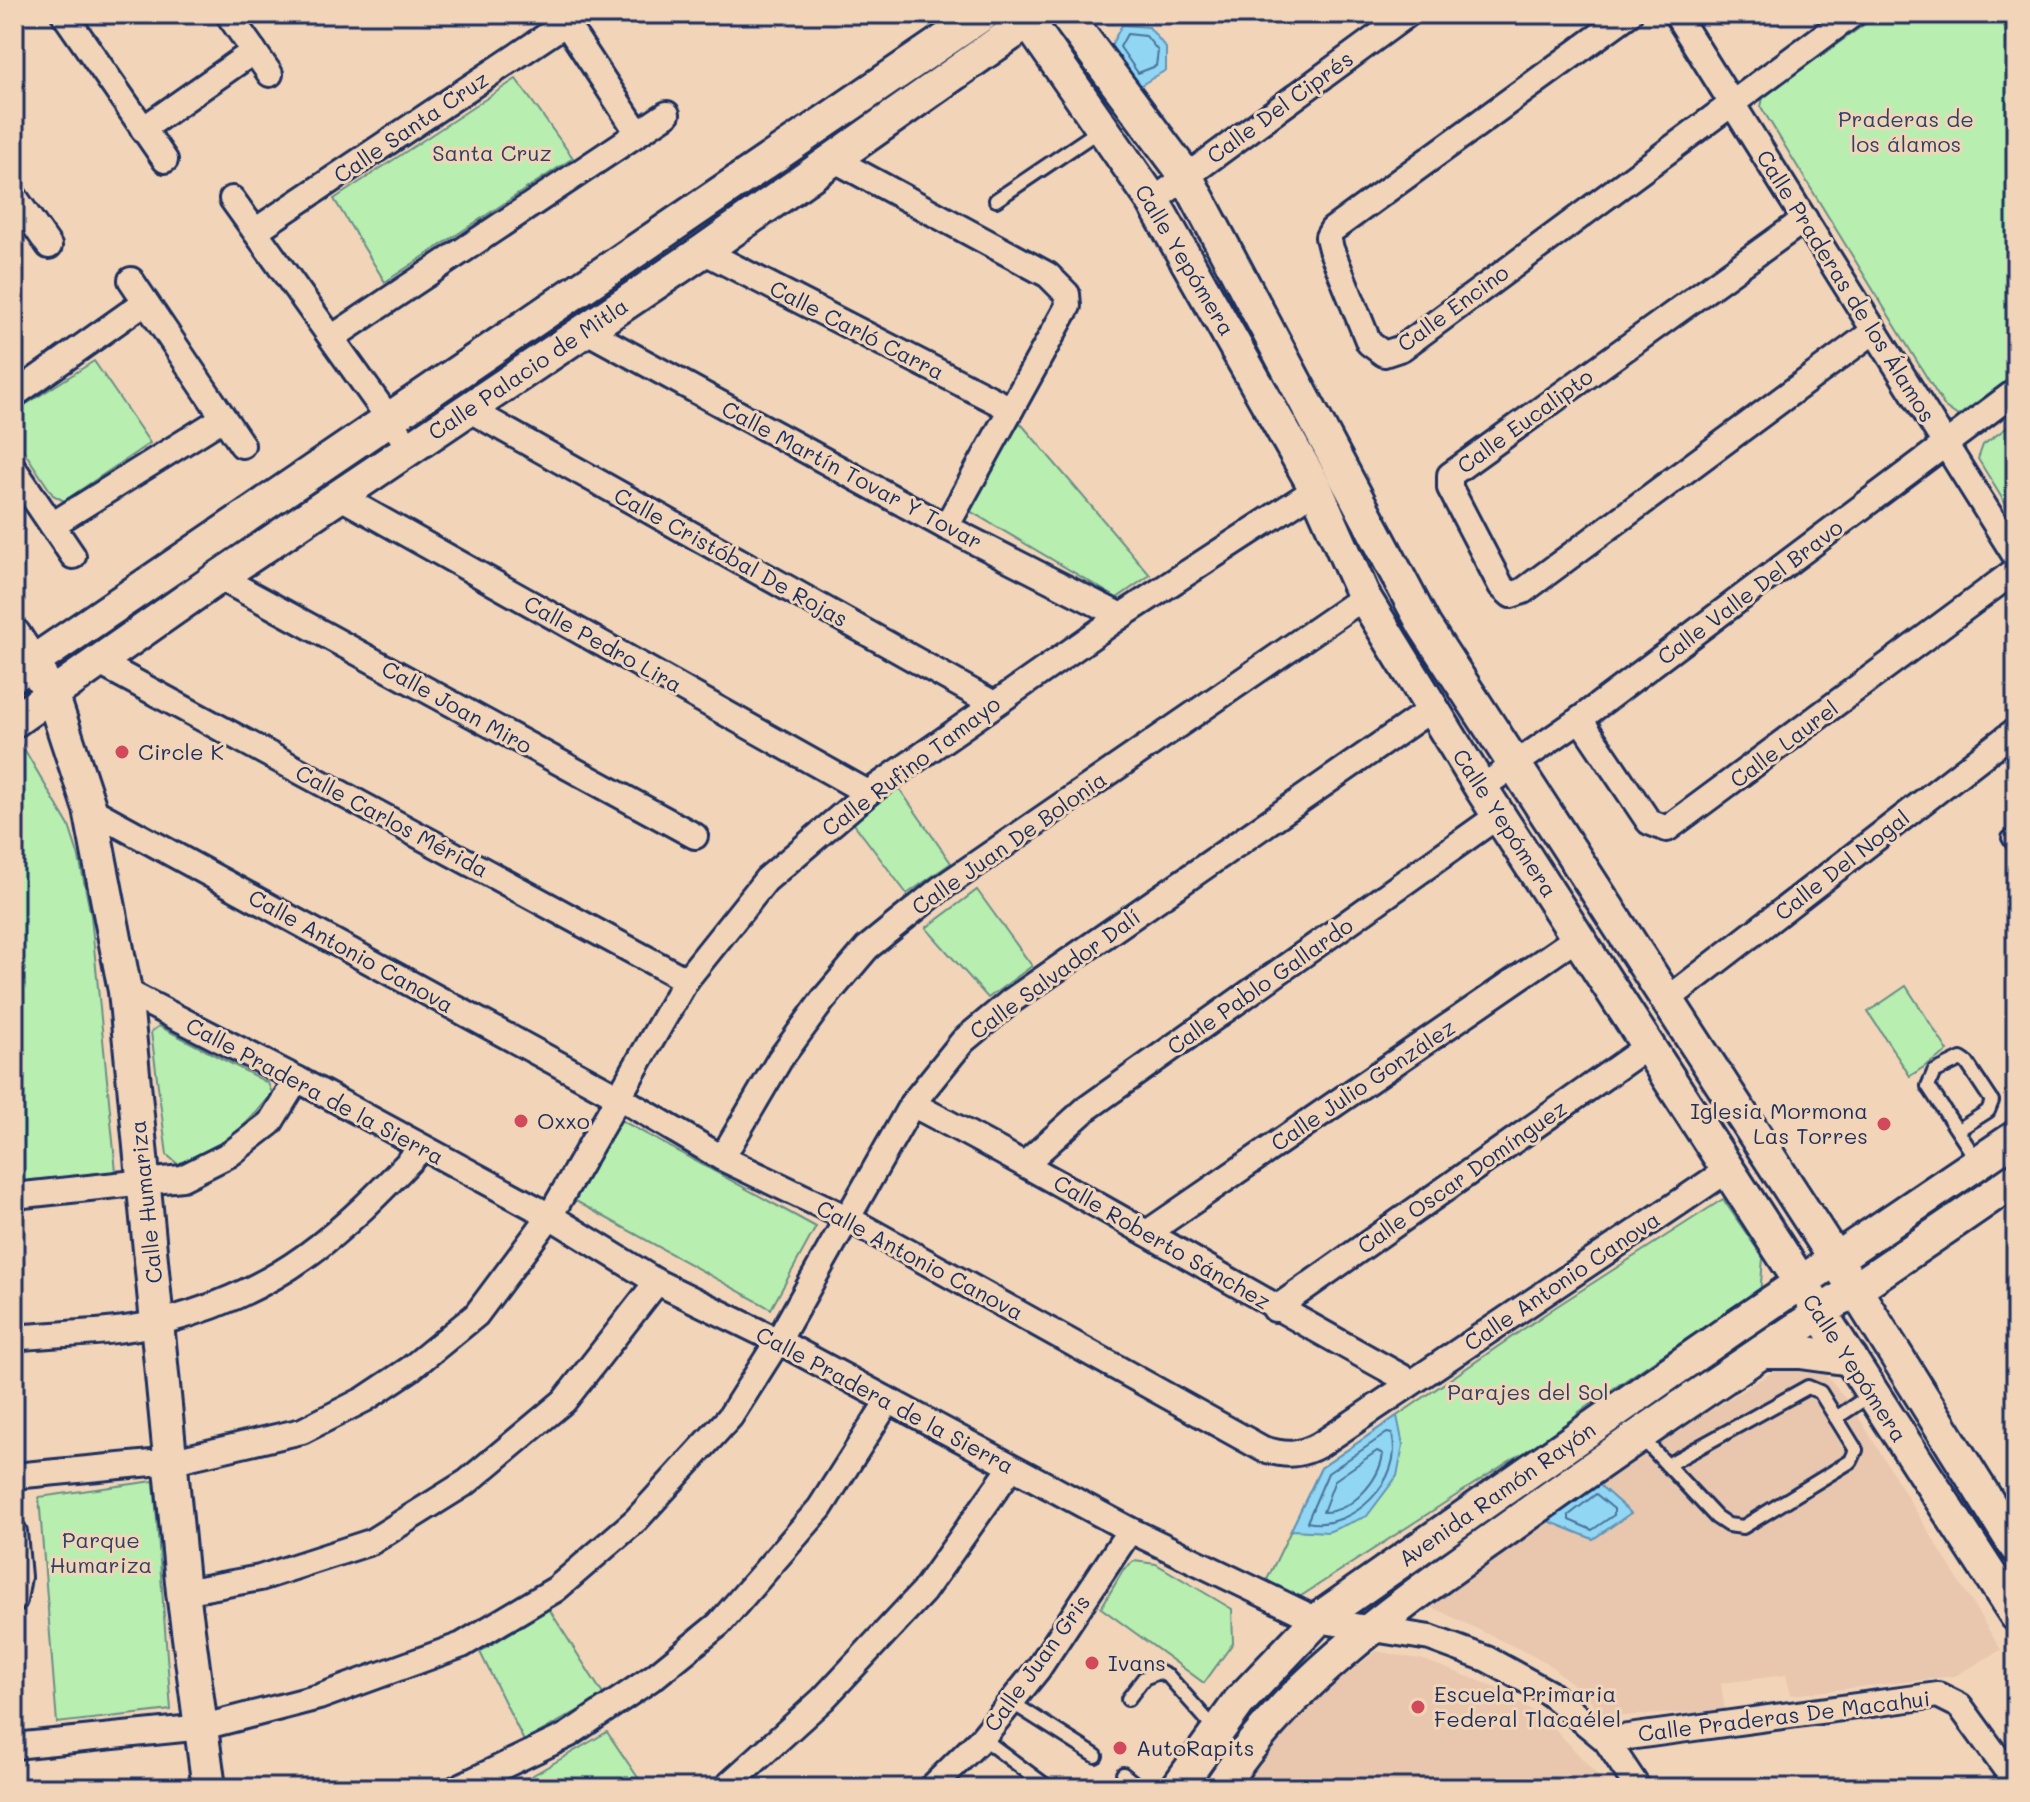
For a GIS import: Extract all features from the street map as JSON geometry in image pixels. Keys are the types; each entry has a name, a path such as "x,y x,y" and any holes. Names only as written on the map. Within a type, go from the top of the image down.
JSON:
{"main road":[{"name":"Calle Palacio de Mitla","path":"23,669 983,14"},
{"name":"Calle Yepómera","path":"1065,14 1186,176 1424,625 1856,1291 2016,1547"},
{"name":"Calle Palacio de Mitla","path":"14,721 219,577 703,251 1030,16"},
{"name":"Calle Yepómera","path":"1030,16 1101,129 1153,201 1316,489 1364,597 1481,788 2016,1615"},
{"name":"Calle Humariza","path":"14,635 23,669 52,694 90,809 125,991 173,1461 183,1592 209,1788"},
{"name":"Avenida Ramón Rayón","path":"1177,1788 1216,1731 1317,1620 1758,1311 2016,1137"},
{"name":"Avenida Ramón Rayón","path":"1220,1788 1251,1745 1319,1673 1367,1631 1637,1434 1856,1291 2016,1179"},
{"path":"1758,1311 1770,1272 1767,1233"},
{"path":"1762,1352 1800,1352 1851,1359"}],"street":[{"path":"64,14 165,160"},
{"path":"228,14 270,74"},
{"name":"Calle Del Ciprés","path":"1153,201 1408,14"},
{"name":"Calle Encino","path":"1629,14 1332,230 1328,237 1331,249 1369,343 1376,349 1384,354 1402,348 1731,101 1853,14"},
{"name":"Calle Praderas de los Álamos","path":"1676,14 2016,557"},
{"name":"Calle Santa Cruz","path":"255,231 563,18 638,133"},
{"path":"143,129 254,51"},
{"path":"333,337 667,114"},
{"path":"833,159 1060,284 1067,294 1068,306 946,527"},
{"path":"232,199 410,448"},
{"path":"18,212 49,246"},
{"name":"Calle Eucalipto","path":"1805,219 1450,475 1450,488 1501,586 1511,595 1523,591 1874,331"},
{"name":"Calle Carló Carra","path":"703,251 1011,409"},
{"path":"131,280 242,445"},
{"path":"14,395 145,302"},
{"name":"Calle Martín Tovar Y Tovar","path":"585,330 946,527 1121,616"},
{"name":"Calle Valle Del Bravo","path":"1481,788 1580,719 2016,391"},
{"name":"Calle Cristóbal De Rojas","path":"468,409 994,704"},
{"path":"52,525 223,418"},
{"path":"14,469 73,556"},
{"name":"Calle Rufino Tamayo","path":"14,1476 173,1461 302,1431 376,1392 476,1315 550,1216 686,980 766,880 868,793 1121,616 1316,489"},
{"name":"Calle Pedro Lira","path":"339,496 868,793"},
{"name":"Calle Laurel","path":"1580,719 1649,822 1667,829 2016,570"},
{"name":"Calle Joan Miro","path":"219,577 695,836"},
{"name":"Calle Juan De Bolonia","path":"722,1158 780,1059 823,1000 867,948 940,889 1364,597"},
{"name":"Calle Carlos Mérida","path":"98,662 686,980"},
{"name":"Calle Salvador Dalí","path":"14,1746 203,1727 319,1697 462,1645 556,1589 636,1520 730,1417 778,1341 912,1104 963,1041 1011,1001 1433,708"},
{"name":"Calle Del Nogal","path":"1667,1000 2016,730"},
{"name":"Calle Antonio Canova","path":"90,809 617,1096 722,1158 847,1218 1263,1449 1279,1454 1307,1452 1729,1169"},
{"name":"Calle Pablo Gallardo","path":"1026,1163 1086,1109 1499,815"},
{"name":"Calle Julio González","path":"1147,1233 1578,937"},
{"name":"Calle Pradera de la Sierra","path":"125,991 297,1079 550,1216 657,1282 778,1341 1130,1530 1317,1620 1367,1631 1430,1638 1487,1659 1549,1693 1606,1740 1638,1788"},
{"name":"Calle Oscar Domínguez","path":"1275,1309 1648,1046"},
{"path":"14,1196 145,1185 182,1178 230,1154 270,1123 297,1079"},
{"name":"Calle Roberto Sánchez","path":"912,1104 1026,1163 1275,1309 1411,1382"},
{"path":"14,1338 159,1323 246,1294 294,1268 335,1235 422,1148"},
{"path":"183,1592 260,1578 371,1542 467,1482 564,1401 657,1282"},
{"path":"457,1788 568,1735 655,1676 719,1624 820,1508 888,1401"},
{"path":"725,1788 823,1699 923,1592 1011,1468"},
{"name":"Calle Juan Gris","path":"934,1787 982,1738 1038,1669 1130,1530"},
{"path":"14,1532 18,1577 14,1600"},
{"name":"Calle Praderas De Macahui","path":"1606,1740 1938,1695 1960,1706 2016,1783"}],"lane":[{"path":"996,200 1101,129"},
{"path":"1958,1130 1988,1111 1992,1101 1961,1059 1934,1072 1928,1086 1978,1162"},
{"path":"1637,1434 1716,1517 1728,1525 1743,1527 1856,1456 1856,1450 1820,1392 1808,1387 1667,1465"},
{"path":"1836,1418 1873,1393"},
{"path":"1128,1699 1144,1678 1159,1672 1169,1677 1216,1731"},
{"path":"1011,1702 1096,1756"},
{"path":"982,1738 1049,1788"},
{"path":"1123,1774 1140,1788"}],"shaded area":[{"path":"1809,1361 1831,1380 1855,1411 2001,1650 1955,1676 1791,1695 1786,1675 1721,1683 1725,1711 1604,1717 1588,1697 1546,1662 1425,1604 1548,1521 1593,1539 1630,1513 1596,1482 1772,1372 1791,1363"},
{"name":"Escuela Primaria Federal Tlacaélel","path":"1377,1651 1424,1660 1493,1686 1547,1720 1609,1788 1243,1788 1260,1761 1323,1693"}],"green space":[{"name":"Praderas de los álamos","path":"1879,14 2002,14 2016,86 2016,374 1958,416 1945,407 1761,107 1763,97"},
{"name":"Santa Cruz","path":"516,79 573,158 385,282 334,199"},
{"path":"94,361 150,443 64,501 53,495 14,436 14,412"},
{"path":"1017,419 1150,575 1117,598 970,511"},
{"path":"2016,421 2016,521 1978,459 1983,445"},
{"path":"16,735 69,826 79,857 91,916 116,1172 14,1188"},
{"path":"894,781 951,863 907,894 848,816"},
{"path":"977,890 1032,966 988,998 926,928"},
{"path":"1906,986 1948,1051 1910,1076 1868,1012"},
{"path":"159,1026 268,1083 272,1093 231,1137 180,1166 167,1155 151,1032"},
{"path":"617,1118 816,1227 771,1309 572,1199"},
{"name":"Parajes del Sol","path":"1723,1199 1763,1258 1760,1296 1740,1315 1691,1336 1579,1412 1565,1433 1514,1458 1301,1596 1277,1595 1264,1586 1321,1468 1554,1308"},
{"name":"Parque Humariza","path":"154,1481 171,1710 57,1723 39,1497"},
{"path":"1134,1561 1156,1564 1232,1609 1233,1643 1204,1683 1101,1608 1124,1569"},
{"path":"549,1609 604,1696 524,1741 480,1652"},
{"path":"607,1732 645,1788 534,1788 530,1777"}],"water":[{"path":"1122,25 1149,27 1166,48 1166,70 1138,87 1110,47"},
{"path":"1397,1416 1403,1445 1397,1476 1367,1516 1328,1532 1291,1530 1321,1468"},
{"path":"1596,1482 1631,1513 1593,1539 1548,1521"}],"place":[{"name":"Circle K","path":"122,752"},
{"name":"Oxxo","path":"521,1121"},
{"name":"Iglesia Mormona Las Torres","path":"1884,1124"},
{"name":"Ivans","path":"1092,1663"},
{"name":"Escuela Primaria Federal Tlacaélel","path":"1418,1707"},
{"name":"AutoRapits","path":"1120,1748"}]}
